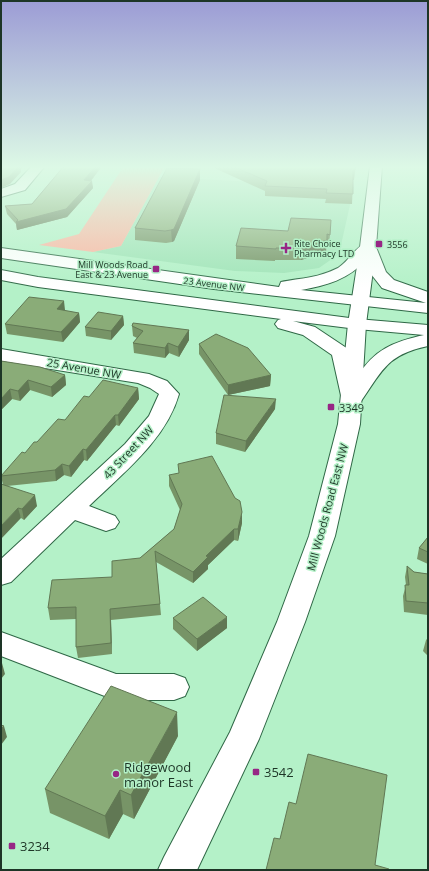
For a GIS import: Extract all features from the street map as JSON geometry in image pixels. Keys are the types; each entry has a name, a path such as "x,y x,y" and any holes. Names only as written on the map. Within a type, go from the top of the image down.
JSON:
{"main road":[{"name":"Mill Woods Road East NW","path":"177,870 243,739 308,579 322,536 349,424 357,324 372,207"},
{"path":"242,288 297,285 322,280 351,266 368,246 379,274 388,284 428,298"},
{"name":"23 Avenue NW","path":"1,253 136,274 242,288 360,302 428,308"},
{"name":"23 Avenue NW","path":"1,275 38,282 357,324 428,330"},
{"path":"38,282 140,287 328,306 360,302"},
{"path":"214,304 309,331 341,353 352,400"},
{"path":"357,324 384,317 428,319"},
{"path":"352,400 372,367 388,352 411,343 428,340"},
{"name":"25 Avenue NW","path":"1,355 142,378 156,382 165,387"},
{"name":"43 Street NW","path":"1,575 72,509 150,430 168,402 170,394 165,387"},
{"path":"72,509 106,522"},
{"path":"1,644 114,687 174,687"}],"shaded area":[{"path":"97,207 143,207 121,246 93,252 39,245 79,234"},
{"path":"143,207 350,207 339,254 319,268 284,273 235,271 93,252 121,246"}],"building":[{"path":"6,207 68,207 66,209 16,222 18,220"},
{"path":"146,207 184,207 174,229 165,231 135,228"},
{"path":"291,218 331,220 330,235 327,234 327,240 301,248 276,249 236,246 241,228 288,231"},
{"path":"29,297 64,301 57,309 79,313 61,332 5,324"},
{"path":"98,312 123,316 111,331 85,327"},
{"path":"133,323 189,330 178,347 168,343 165,348 133,343 143,331 132,326"},
{"path":"216,334 248,348 271,375 228,385 199,344"},
{"path":"1,361 40,367 65,375 51,387 28,380 18,391 10,389 1,399"},
{"path":"103,380 138,388 118,415 115,415 86,450 83,449 69,466 62,464 55,470 1,476 22,452 25,453 34,442 37,442 58,419 65,420 84,396 89,397"},
{"path":"224,395 276,399 246,441 216,433"},
{"path":"212,456 235,498 240,501 242,512 238,529 234,529 206,556 208,557 193,572 155,551 160,604 110,609 111,643 76,647 76,607 48,608 52,580 112,577 112,561 140,558 174,529 182,504 169,475 179,473 178,464"},
{"path":"1,484 35,495 22,509 18,508 1,526"},
{"path":"428,537 428,552 419,548"},
{"path":"407,566 414,572 428,574 428,603 406,601 405,585 409,585"},
{"path":"203,597 227,617 197,639 173,618"},
{"name":"Ridgewood manor East","path":"111,686 177,712 131,795 120,790 105,816 45,789"},
{"path":"308,754 387,775 375,865 389,870 266,870 274,838 280,839 289,802 296,804"}],"place":[{"name":"3556","path":"379,244"},
{"name":"Rite Choice Pharmacy LTD","path":"286,248"},
{"name":"Mill Woods Road East & 23 Avenue","path":"156,269"},
{"name":"3349","path":"331,407"},
{"name":"3542","path":"256,772"},
{"name":"Ridgewood manor East","path":"116,774"},
{"name":"3234","path":"12,846"}]}
